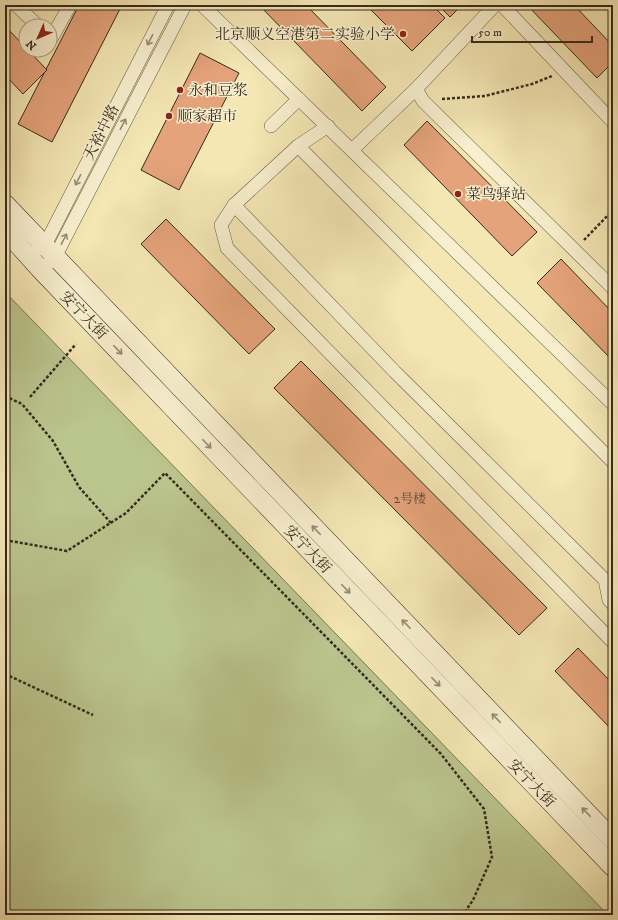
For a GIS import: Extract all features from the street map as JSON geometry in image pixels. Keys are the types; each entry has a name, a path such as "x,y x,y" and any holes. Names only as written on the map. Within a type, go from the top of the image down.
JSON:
{"main road":[{"name":"安宁大街","path":"5,204 613,840"},
{"name":"安宁大街","path":"5,230 41,270 613,867"}],"street":[{"path":"16,5 30,18"},
{"path":"58,26 70,5"},
{"name":"天裕中路","path":"41,270 168,5"},
{"name":"天裕中路","path":"50,251 184,5"},
{"path":"202,5 613,404"},
{"path":"352,150 416,89 495,5"},
{"path":"502,5 613,122"},
{"path":"416,89 423,101 613,288"},
{"path":"271,126 299,99"},
{"path":"328,126 298,146 234,205 221,225 227,248 613,642"},
{"path":"298,146 613,462"},
{"path":"234,205 395,372 605,580 609,600 613,604"},
{"path":"28,255 50,251"}],"path":[{"path":"423,101 485,96 532,84 558,74"},
{"path":"580,244 613,210"},
{"path":"30,397 76,344"},
{"path":"5,396 22,404 53,441 79,487 111,524"},
{"path":"5,540 67,551 126,513 165,473 441,754 484,809 492,857 473,900 462,915"},
{"path":"5,674 93,715"}],"green space":[{"path":"5,292 608,915 5,915"}],"building":[{"path":"79,5 122,5 52,142 18,124 52,58 58,58 58,46"},
{"path":"259,5 306,5 386,87 362,111"},
{"path":"366,5 432,5 445,18 412,51"},
{"path":"438,5 462,5 450,17"},
{"path":"527,5 574,5 613,46 613,62 597,78"},
{"path":"5,26 18,40 18,58 36,58 47,70 23,94 5,75"},
{"path":"200,53 239,73 179,190 141,170"},
{"path":"427,121 537,232 512,256 404,145"},
{"path":"166,219 275,329 249,354 141,244"},
{"path":"561,259 613,313 613,361 537,283"},
{"path":"301,361 547,608 519,635 274,388"},
{"path":"578,648 613,684 613,731 555,671"}],"place":[{"name":"北京顺义空港第二实验小学","path":"403,34"},
{"name":"永和豆浆","path":"180,90"},
{"name":"顺家超市","path":"169,116"},
{"name":"菜鸟驿站","path":"458,194"}]}
